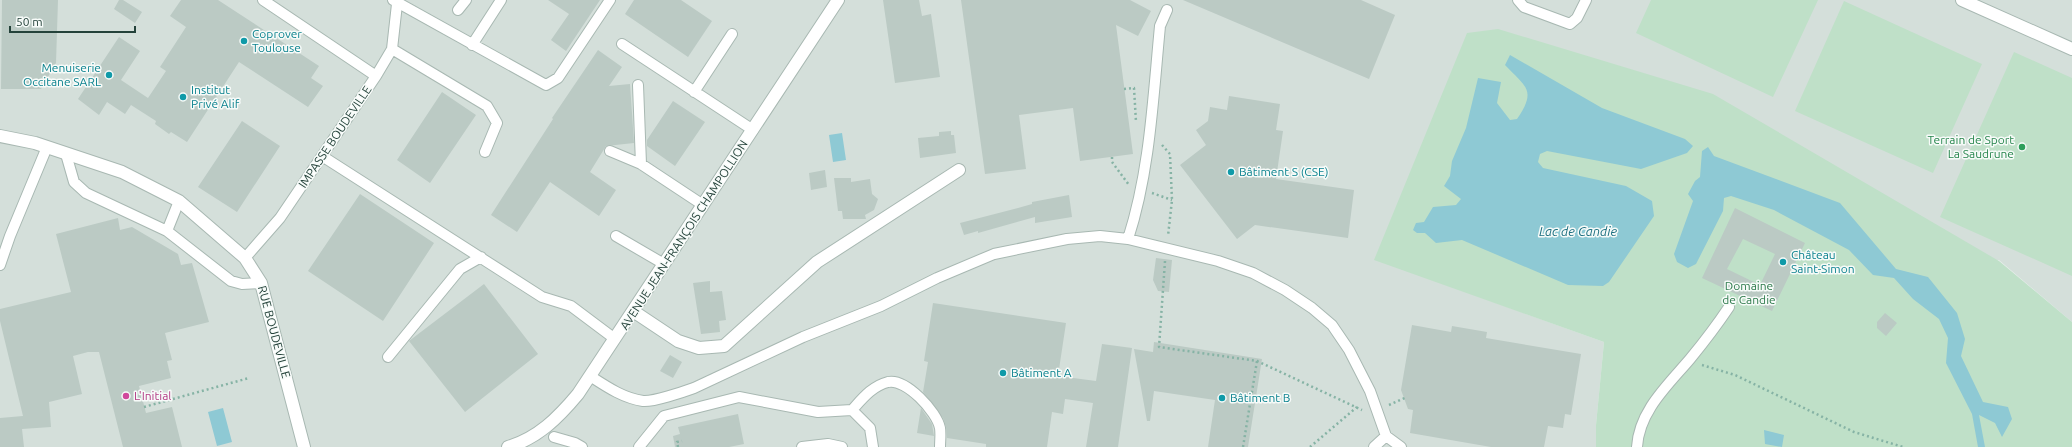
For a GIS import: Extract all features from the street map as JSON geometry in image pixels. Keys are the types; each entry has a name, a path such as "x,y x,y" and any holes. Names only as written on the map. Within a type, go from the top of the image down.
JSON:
{"street":[{"name":"AVENUE JEAN-FRANÇOIS CHAMPOLLION","path":"508,447 550,433 615,339 838,0"},
{"path":"1962,0 2072,49"},
{"name":"RUE BOUDEVILLE","path":"0,136 47,147 122,172 179,201 245,258 261,283 304,447"},
{"path":"633,311 678,341 699,348 724,346 817,262 959,170"}],"lane":[{"path":"263,0 376,76"},
{"path":"458,10 466,0"},
{"path":"472,44 501,0"},
{"path":"395,2 546,85 558,78 610,0"},
{"path":"1518,0 1524,7 1570,24 1578,18 1586,0"},
{"name":"IMPASSE BOUDEVILLE","path":"245,258 280,218 376,76 392,49 395,2"},
{"path":"1128,240 1136,214 1149,140 1160,26 1167,10"},
{"path":"694,92 732,34"},
{"path":"622,44 753,130"},
{"path":"392,49 487,106 497,123 485,152"},
{"path":"638,85 641,164"},
{"path":"0,265 10,236 47,147"},
{"path":"610,151 641,164 703,205"},
{"path":"66,154 74,182 86,193 167,231 231,281 242,284 261,283"},
{"path":"322,156 542,297 571,306 615,339"},
{"path":"167,231 179,201"},
{"path":"616,236 664,264"},
{"path":"590,376 615,392 644,401 679,393 694,388 803,337 881,306 937,278 994,254 1067,239 1100,236 1128,240 1218,260 1253,273 1285,290 1312,308 1332,325 1349,350 1370,391 1386,436 1401,447"},
{"path":"388,357 460,269 481,258"},
{"path":"1637,447 1644,419 1655,400 1713,331 1729,307"},
{"path":"640,447 664,416 739,397 818,412 852,410 870,390 889,382 907,386 929,407 940,428 940,447"},
{"path":"852,410 870,428 873,447"},
{"path":"550,433 558,447"},
{"path":"550,433 582,447"},
{"path":"1374,447 1386,436"},
{"path":"802,447 828,444 842,447"}],"path":[{"path":"1124,89 1134,88 1136,124"},
{"path":"1149,140 1158,141 1170,154 1172,200 1159,347 1257,361 1363,410"},
{"path":"1243,447 1257,361"},
{"path":"1688,362 1735,375 1854,432 1903,447"},
{"path":"144,407 249,378"},
{"path":"1310,447 1357,407"},
{"path":"678,447 677,442 682,441"}],"shaded area":[{"path":"0,0 2072,0 2072,322 1999,260 1374,259 1604,342 1596,425 1596,447 0,447"}],"green space":[{"path":"1651,0 1818,0 1773,97 1636,33"},
{"path":"1844,1 1982,64 1933,173 1795,111"},
{"name":"Domaine de Candie","path":"1498,29 1713,94 1999,261 2072,322 2072,447 1596,447 1596,425 1604,342 1374,260 1467,33"},
{"name":"Terrain de Sport La Saudrune","path":"2014,52 2072,78 2072,276 1940,217"}],"water":[{"name":"Lac de Candie","path":"1510,55 1602,108 1685,139 1693,146 1687,153 1641,169 1547,151 1540,154 1538,162 1543,168 1626,186 1652,201 1654,216 1609,282 1603,286 1568,285 1462,240 1436,243 1425,233 1417,233 1413,230 1416,223 1424,222 1433,207 1456,205 1461,199 1444,186 1450,176 1452,161 1466,128 1478,78 1501,82 1497,103 1510,120 1517,119 1523,109 1528,95 1523,84 1505,65"},
{"path":"842,133 846,160 833,162 829,135"},
{"path":"1708,147 1714,156 1840,203 1896,269 1928,277 1957,313 1965,339 1961,356 1983,402 2008,407 2012,419 2002,437 1995,423 1979,415 1985,447 1978,447 1972,414 1946,363 1948,338 1939,319 1913,299 1894,278 1873,275 1849,250 1774,210 1731,196 1724,198 1723,211 1696,264 1688,268 1677,262 1674,254 1693,201 1688,194 1695,181 1700,177 1702,151"},
{"path":"223,408 232,442 217,446 208,412"},
{"path":"1764,430 1784,435 1782,447 1765,444"}],"building":[{"path":"2,0 58,0 56,63 41,89 1,89"},
{"path":"119,0 123,0 142,12 135,23 114,9"},
{"path":"181,0 218,0 319,66 311,78 323,86 308,107 239,62 187,142 171,132 169,134 155,124 156,121 131,105 125,114 107,102 99,115 78,99 119,37 140,51 121,80 148,98 166,71 160,67 186,27 170,16"},
{"path":"548,0 600,0 566,51 551,40 569,14"},
{"path":"634,0 681,0 712,21 688,57 625,14"},
{"path":"883,0 919,0 922,16 931,14 940,77 895,83"},
{"path":"961,0 1130,0 1151,11 1138,36 1116,25 1133,154 1080,161 1073,108 1019,115 1026,169 985,174"},
{"path":"1183,0 1361,0 1395,15 1369,79"},
{"path":"598,50 622,67 609,86 630,84 634,143 606,146 590,172 616,190 599,216 550,182 517,232 491,215 553,119 552,118"},
{"path":"442,92 476,115 430,183 397,160"},
{"name":"Bâtiment S (CSE)","path":"1229,96 1280,104 1276,130 1283,131 1276,179 1354,190 1348,238 1255,225 1237,239 1180,165 1206,145 1196,130 1208,121 1210,107 1227,110"},
{"path":"673,101 705,122 675,166 647,146 647,140"},
{"path":"242,121 280,146 237,212 198,187"},
{"path":"951,131 951,135 954,135 956,153 920,158 918,138 939,136 939,132"},
{"path":"825,170 827,187 811,190 809,173"},
{"path":"834,178 851,178 851,182 870,179 872,194 878,199 874,210 865,215 866,219 843,219 842,211 838,211"},
{"path":"360,194 434,243 383,321 308,271"},
{"path":"1069,195 1072,217 1035,223 1035,217 978,233 978,231 964,235 960,223 1032,204 1032,202"},
{"name":"Château Saint-Simon","path":"1735,208 1805,243 1772,311 1702,278","holes":["1743,239 1775,254 1760,285 1727,269"]},
{"path":"118,218 120,230 132,227 178,254 181,265 192,263 209,322 165,333 172,360 167,361 171,378 139,386 146,413 172,407 182,447 123,447 99,352 88,352 73,356 82,394 49,402 51,427 22,429 24,447 0,447 0,418 23,416 0,321 0,309 71,292 56,234"},
{"path":"1156,258 1172,260 1169,292 1158,291 1153,280"},
{"path":"710,281 710,292 722,291 726,320 719,321 720,332 701,334 693,283"},
{"path":"484,284 538,354 465,412 409,341"},
{"name":"Bâtiment A","path":"933,303 1066,323 1058,376 1096,381 1102,344 1132,348 1118,447 1086,447 1093,403 1065,399 1063,414 1052,412 1047,447 986,447 986,444 947,438 943,418 923,392 928,362 924,361"},
{"path":"1885,313 1897,323 1886,336 1877,328 1877,322"},
{"path":"1412,325 1451,332 1452,326 1487,332 1486,338 1581,354 1571,415 1565,414 1563,428 1548,426 1544,447 1491,447 1410,433 1413,410 1408,409 1401,390"},
{"name":"Bâtiment B","path":"1154,342 1262,359 1248,447 1208,447 1215,400 1154,391 1150,421 1147,421 1134,349 1153,352"},
{"path":"670,355 682,362 673,378 660,371"},
{"path":"921,408 932,424 934,436 917,433"},
{"path":"738,414 744,444 729,447 675,447 673,436 680,434 678,427"}],"place":[{"name":"Coprover Toulouse","path":"244,41"},
{"name":"Menuiserie Occitane SARL","path":"109,75"},
{"name":"Institut Privé Alif","path":"183,97"},
{"name":"Terrain de Sport La Saudrune","path":"2022,147"},
{"name":"Bâtiment S (CSE)","path":"1231,172"},
{"name":"Château Saint-Simon","path":"1783,262"},
{"name":"Bâtiment A","path":"1003,373"},
{"name":"L'Initial","path":"126,396"},
{"name":"Bâtiment B","path":"1222,398"}]}
